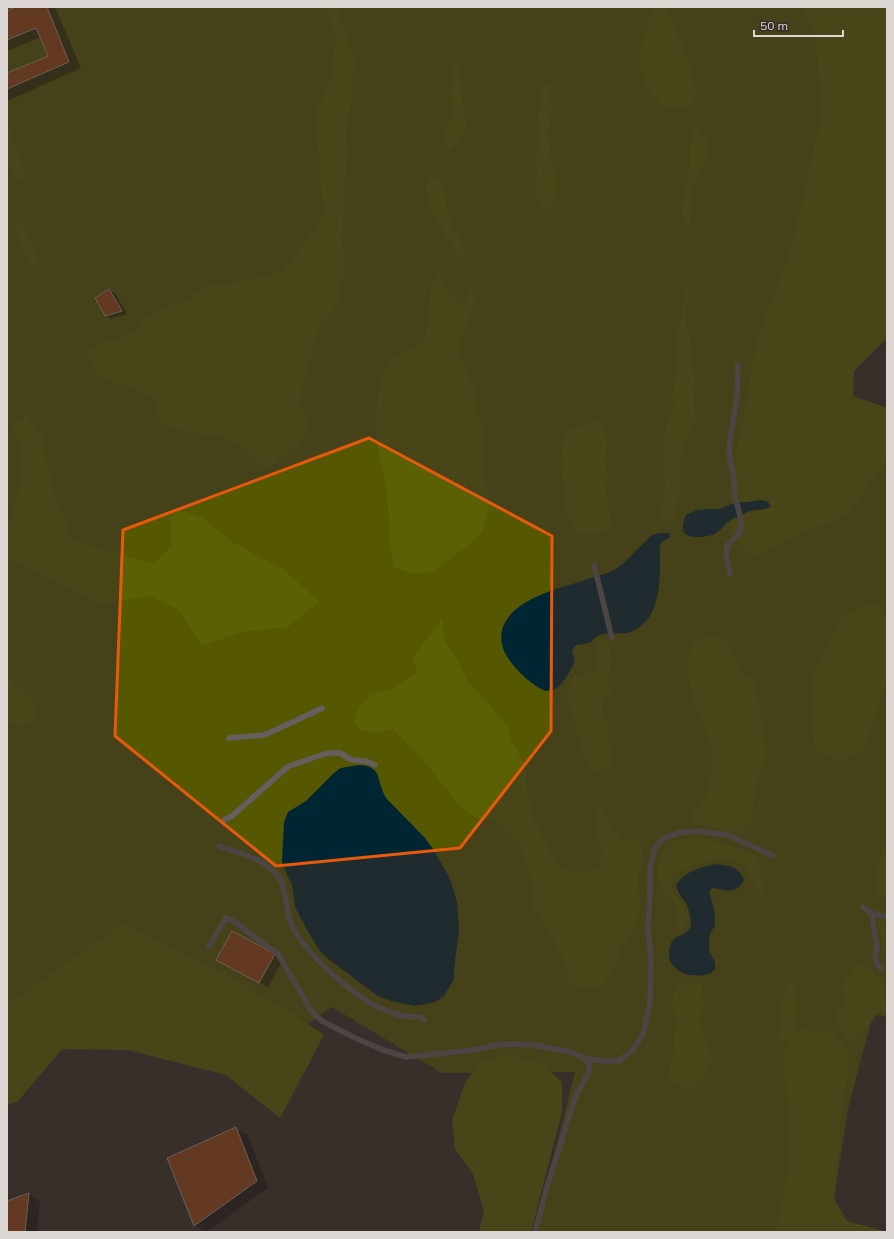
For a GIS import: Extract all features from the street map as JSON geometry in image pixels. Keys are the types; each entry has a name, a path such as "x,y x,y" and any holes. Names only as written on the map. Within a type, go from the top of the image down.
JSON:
{"lane":[{"path":"730,574 726,553 727,546 740,532 741,520 735,496 729,453 737,397 738,365"},
{"path":"594,565 612,638"},
{"path":"229,738 264,735 322,708"},
{"path":"224,820 232,816 289,766 327,753 340,753 352,760 366,761 375,765"},
{"path":"584,1058 602,1061 619,1061 632,1051 644,1034 650,1002 651,956 648,932 650,868 655,848 664,838 678,833 695,832 726,835 774,856"},
{"path":"219,846 254,859 273,870 281,881 288,917 296,934 320,961 345,985 366,1000 378,1006 409,1017 420,1017 424,1020"},
{"path":"863,907 871,913 887,917"},
{"path":"871,913 877,946 877,964 880,968"},
{"path":"209,946 226,918 232,920 278,954 312,1012 322,1021 383,1050 406,1057 474,1050 497,1044 513,1044 571,1052 589,1062 589,1072 577,1094 571,1110 547,1187 535,1232"}],"highlighted area":[{"path":"369,438 552,536 551,731 460,848 276,866 115,736 123,530"}],"shaded area":[{"path":"7,7 843,7 839,424 887,426 887,1017 873,1014 848,1109 834,1199 818,1232 535,1232 575,1072 442,1073 332,1007 308,1024 125,924 7,1004"},
{"path":"326,7 341,7 340,17 354,60 353,88 346,135 347,152 342,244 345,257 345,272 340,283 339,301 334,309 323,320 318,331 301,395 301,408 306,420 307,433 301,443 268,468 227,438 198,434 174,428 158,419 153,410 158,399 129,386 116,384 99,377 90,364 87,349 131,333 148,315 188,299 201,288 249,280 283,271 316,227 324,210 314,117 330,81 336,39"},
{"path":"656,7 666,7 670,11 672,25 683,45 693,77 696,94 694,101 688,107 668,108 663,105 648,90 640,70 640,51 649,16"},
{"path":"805,7 887,7 887,338 854,371 853,396 887,408 887,460 846,516 795,536 758,557 732,540 729,493 757,340 792,247 821,115 817,47"},
{"path":"457,65 461,76 462,99 467,125 462,138 450,150 444,147 443,138 452,115 452,104 449,92 452,80 452,68"},
{"path":"545,83 550,83 549,96 551,109 549,138 551,160 558,191 554,203 548,210 539,204 535,190 537,172 536,157 539,135 538,116"},
{"path":"7,123 11,139 21,162 25,167 26,180 22,182 16,181 7,158"},
{"path":"696,127 705,137 709,150 704,166 692,190 690,229 682,217 683,198 690,166 690,141"},
{"path":"439,177 445,188 447,211 454,230 460,239 464,257 456,255 436,218 428,198 425,186 429,180"},
{"path":"21,223 38,259 39,263 36,267 32,266 28,262 16,232 15,228 17,224"},
{"path":"438,269 443,288 463,305 471,290 476,295 474,307 462,337 459,352 475,390 477,410 485,441 483,452 486,482 491,497 482,532 467,547 433,572 412,574 394,567 389,539 389,521 384,474 377,445 375,421 379,386 388,365 398,354 424,344 430,291"},
{"path":"688,285 685,318 695,376 694,400 696,418 682,446 680,489 674,517 669,523 660,516 665,483 663,451 667,421 674,410 673,395 675,350"},
{"path":"26,415 42,433 51,484 72,540 154,564 171,547 170,517 179,510 202,517 234,543 286,571 319,602 288,627 241,632 202,646 179,610 149,596 99,605 58,582 8,560 7,522 9,521 20,482 21,453 13,424"},
{"path":"596,420 604,426 607,438 605,461 607,476 606,492 612,530 603,534 575,533 569,521 563,493 561,458 563,440 571,427 584,426"},
{"path":"871,601 887,614 887,681 864,750 840,760 815,750 812,730 812,676 843,615"},
{"path":"442,618 445,643 458,661 467,681 508,726 511,740 525,765 531,812 557,867 571,872 587,872 600,865 602,853 594,818 596,804 602,806 608,822 624,839 639,840 643,861 638,875 640,901 637,921 631,936 620,949 611,976 598,988 583,989 571,987 561,953 553,938 546,931 531,903 534,890 521,849 493,821 475,817 461,807 422,759 392,728 375,733 360,730 354,721 358,710 369,696 392,689 417,673 413,656"},
{"path":"705,634 721,637 732,649 737,668 754,680 764,733 766,757 756,787 751,826 743,833 691,824 693,813 707,795 711,776 713,749 692,702 688,671 688,655 694,643"},
{"path":"605,638 611,655 609,685 610,697 604,700 602,710 608,726 611,762 609,767 605,770 593,774 589,770 566,697 567,689 575,674 585,675 597,670 598,649 601,642"},
{"path":"7,678 33,700 37,713 34,721 22,727 7,722"},
{"path":"701,838 735,847 758,857 760,859 758,864 765,897 757,891 745,867 735,859 724,859 689,867 672,876 671,881 672,888 683,905 689,920 684,927 677,931 676,906 671,898 662,890 659,884 658,865 660,856 667,845 672,842"},
{"path":"887,842 887,899 877,896 876,867"},
{"path":"878,922 887,922 887,951 885,951 882,947"},
{"path":"125,923 280,1005 324,1035 280,1118 226,1075 128,1050 62,1049 18,1101 7,1105 7,1004"},
{"path":"857,964 867,968 878,977 884,979 887,1013 878,1012 868,1027 858,1034 851,1042 845,1040 836,1022 837,1011 844,1001 844,996 841,989 843,981"},
{"path":"791,980 796,984 798,993 795,1002 797,1029 795,1035 801,1029 834,1034 850,1054 841,1123 834,1199 847,1221 887,1232 776,1232 789,1165 788,1104 783,1069 784,1048 793,1038 783,1042 780,1040 777,1033 782,1022 778,1009 787,984"},
{"path":"678,984 702,984 703,1007 701,1016 703,1030 710,1052 711,1064 703,1077 688,1092 669,1080 670,1064 674,1051 676,1020 672,1008 673,994"},
{"path":"508,1055 540,1062 562,1082 562,1112 531,1232 479,1232 484,1211 473,1174 455,1149 452,1120 464,1086 478,1063"}],"water":[{"path":"762,500 768,502 771,506 769,508 750,511 730,520 713,535 695,537 686,535 684,532 683,525 686,515 697,510 719,509 737,502"},
{"path":"669,533 670,537 661,543 660,547 660,572 657,597 654,609 648,619 639,627 628,633 604,634 597,636 589,643 576,645 572,650 574,660 572,668 562,684 556,689 545,691 533,684 517,670 505,653 502,645 502,630 507,618 528,601 542,594 612,571 624,563 650,536"},
{"path":"358,765 372,768 376,772 387,799 425,838 449,877 457,901 459,930 454,979 444,996 435,1002 414,1006 391,1001 378,996 327,958 319,950 295,906 292,885 282,861 284,822 288,812 306,801 335,772 341,768"},
{"path":"716,864 729,866 736,869 742,875 744,880 741,885 734,890 712,888 709,892 714,908 715,926 711,932 709,948 715,962 715,968 711,973 696,976 681,972 673,966 670,961 670,948 673,940 687,932 691,922 687,906 676,886 683,877 693,871"}],"building":[{"path":"15,7 47,7 69,62 7,89 7,73 48,56 36,28 7,40 7,11"},
{"path":"109,289 122,311 105,316 95,298"},
{"path":"232,931 275,954 259,983 216,960"},
{"path":"236,1127 257,1181 194,1226 167,1158"},
{"path":"29,1193 25,1232 7,1232 7,1201"}]}
